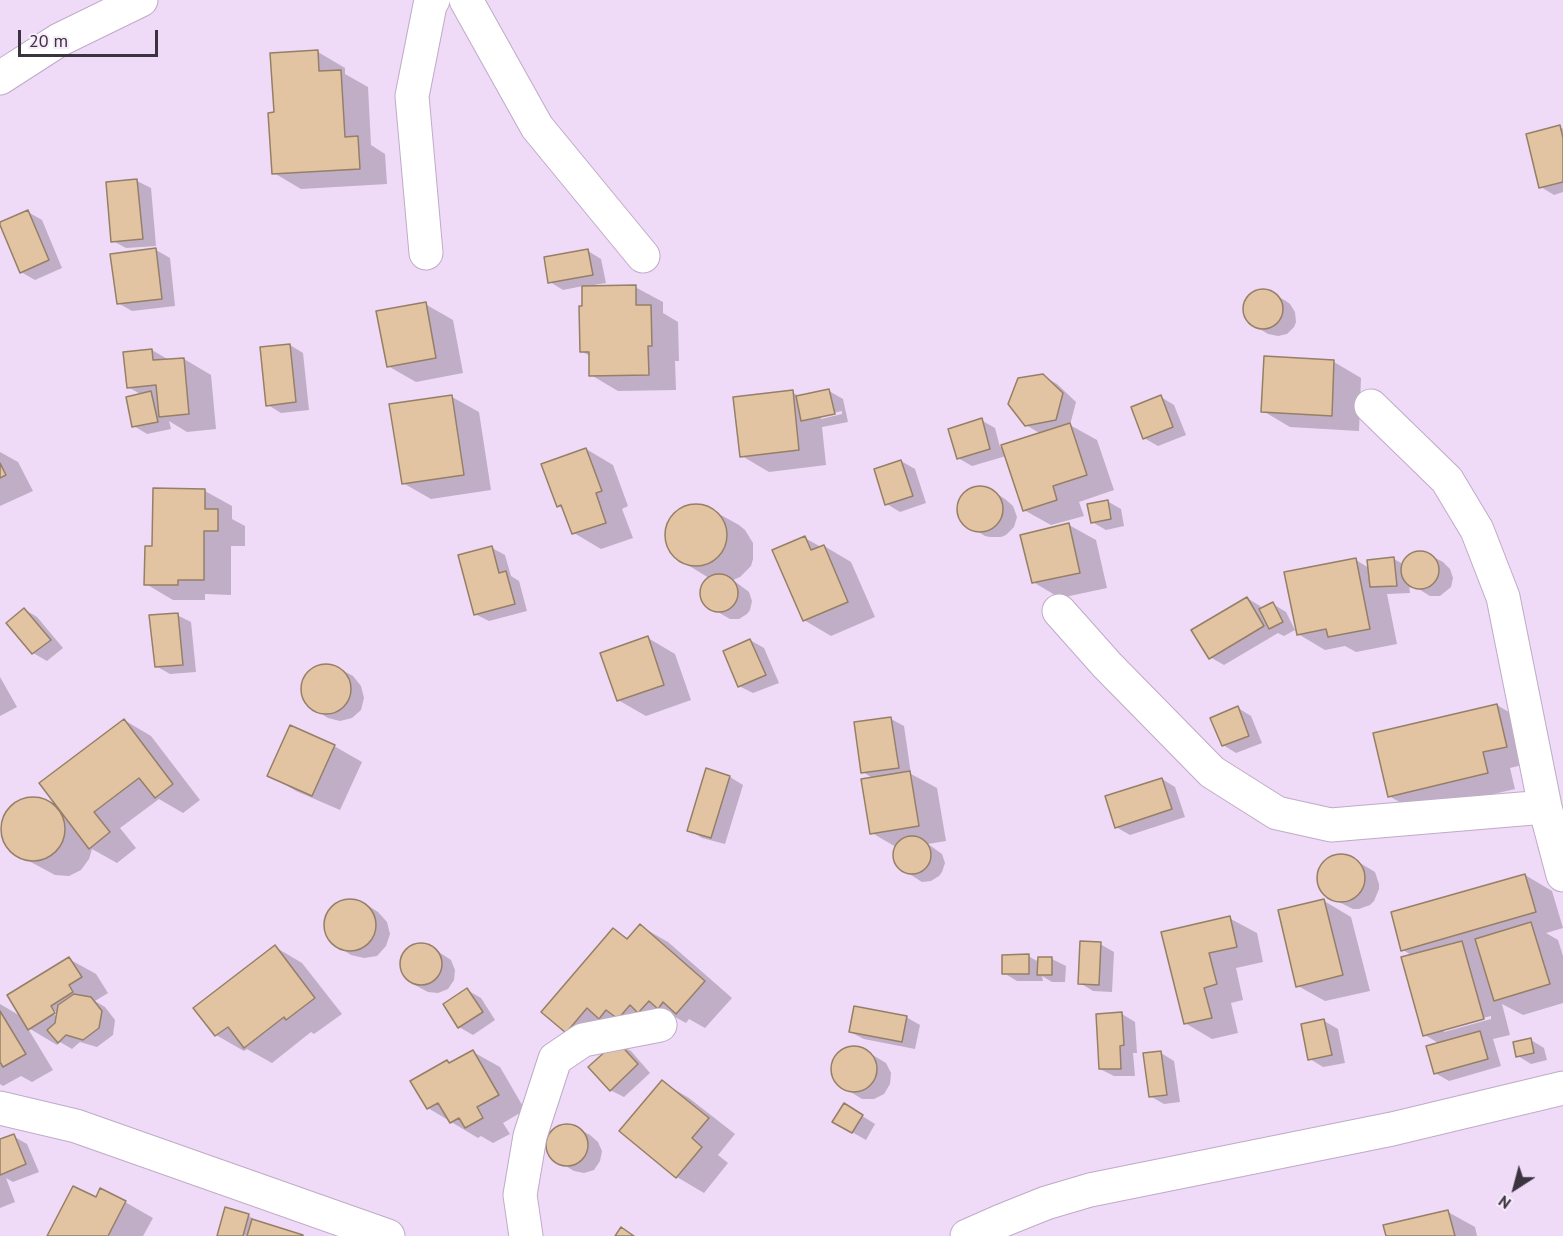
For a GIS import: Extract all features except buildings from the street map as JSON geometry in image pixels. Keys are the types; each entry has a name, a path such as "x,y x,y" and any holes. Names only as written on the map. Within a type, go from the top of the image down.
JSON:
{"street":[{"path":"0,78 59,40 141,0"},
{"path":"426,253 412,96 430,5 433,0"},
{"path":"466,0 537,127 643,256"},
{"path":"1371,406 1447,480 1477,530 1503,597 1545,807 1563,875"},
{"path":"1059,611 1107,665 1212,772 1277,813 1331,825 1545,807"},
{"path":"526,1236 519,1195 530,1136 555,1059 584,1040 660,1025"},
{"path":"967,1236 1046,1203 1090,1190 1392,1129 1563,1088"},
{"path":"0,1108 76,1126 388,1236"}]}
